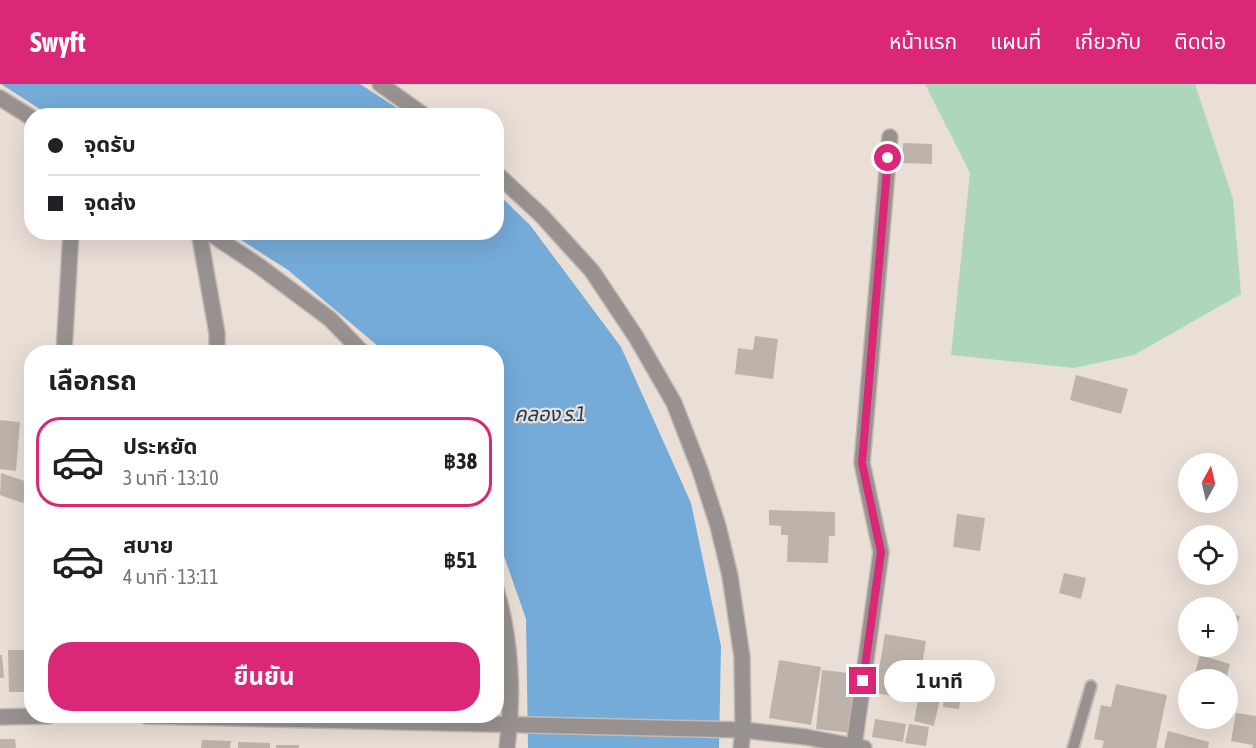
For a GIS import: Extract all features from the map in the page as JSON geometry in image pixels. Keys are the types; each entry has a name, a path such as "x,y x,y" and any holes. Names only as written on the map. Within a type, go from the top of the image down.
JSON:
{"street":[{"path":"380,84 414,108"},
{"path":"0,98 24,113"},
{"path":"475,723 743,730 806,737 859,747 881,552 862,463 890,137"},
{"path":"504,180 541,215 592,271 636,338 674,403 700,470 718,526 730,576 742,657 743,730 741,748"},
{"path":"64,345 71,240"},
{"path":"201,240 217,345"},
{"path":"220,240 259,266 330,320 355,345"},
{"path":"504,627 508,646 510,724 507,748"},
{"path":"0,717 24,716"}],"lane":[{"path":"1073,748 1091,686"}],"green space":[{"path":"925,84 1195,84 1233,199 1241,294 1134,355 1074,368 951,355 970,173"}],"water":[{"path":"1,84 360,84 397,108 38,108"},
{"name":"คลอง ร.1","path":"504,200 530,225 621,347 691,503 721,646 719,748 528,748 526,619 504,556 504,345 377,345 288,270 241,240 504,240"}],"building":[{"path":"903,143 932,144 932,164 902,163"},
{"path":"755,336 778,339 773,379 735,374 738,348 753,350"},
{"path":"1076,375 1128,389 1121,414 1070,400"},
{"path":"0,420 20,422 16,471 0,469"},
{"path":"1,473 24,481 23,503 0,495"},
{"path":"769,510 835,512 835,536 829,536 828,563 787,562 788,535 781,535 781,526 769,525"},
{"path":"957,514 985,518 980,551 953,547"},
{"path":"1064,573 1086,578 1081,599 1059,593"},
{"path":"885,634 926,641 916,700 875,693"},
{"path":"8,650 24,650 24,692 9,692"},
{"path":"0,655 2,655 4,678 0,678"},
{"path":"1199,657 1230,664 1229,669 1196,669"},
{"path":"779,660 821,667 811,725 769,718"},
{"path":"822,670 858,674 852,733 816,729"},
{"path":"947,678 963,680 959,709 943,707"},
{"path":"1116,684 1167,695 1156,748 1102,748 1104,741 1094,739 1101,705 1111,707"},
{"path":"921,685 942,689 934,726 914,721"},
{"path":"1238,713 1256,716 1256,748 1252,748 1253,745 1231,741 1233,729 1238,729"},
{"path":"875,719 906,724 903,742 872,737"},
{"path":"909,724 929,727 926,746 905,743"},
{"path":"1168,731 1209,742 1208,748 1164,748"},
{"path":"0,739 15,739 16,748 0,748"},
{"path":"202,740 231,741 230,748 201,748"},
{"path":"238,742 270,743 270,748 238,748"},
{"path":"276,745 299,745 299,748 276,748"}],"route":[{"path":"863,681 881,552 862,463 888,158"}]}
